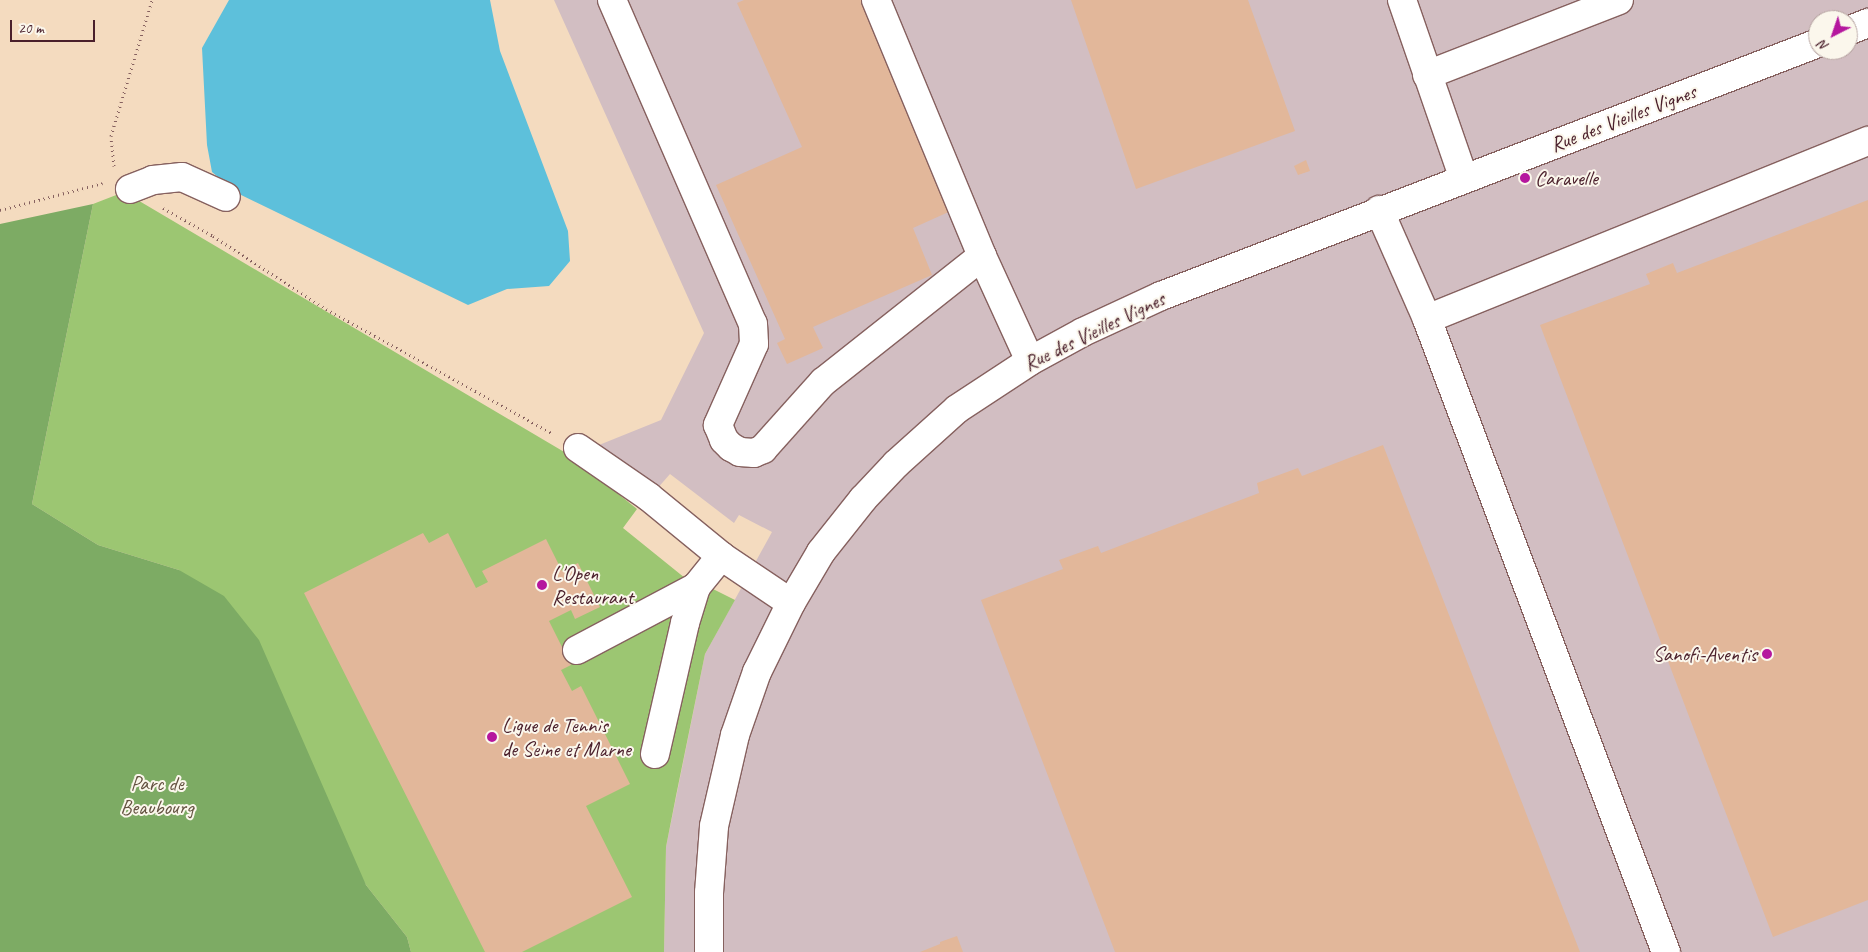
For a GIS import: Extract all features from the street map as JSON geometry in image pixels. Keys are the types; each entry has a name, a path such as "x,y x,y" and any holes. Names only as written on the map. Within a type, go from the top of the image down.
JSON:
{"street":[{"path":"612,0 753,324 754,344 718,425 724,440 732,447 740,452 754,453 763,449 823,382 982,256"},
{"path":"876,0 982,256 1030,361"},
{"path":"1402,0 1464,178"},
{"path":"1427,75 1619,0"},
{"name":"Rue des Vieilles Vignes","path":"709,952 711,856 725,775 757,672 791,603 821,552 864,499 896,464 957,409 1030,361 1083,332 1161,296 1379,210 1808,47"},
{"path":"1427,319 1868,141"},
{"path":"122,184 182,177 226,197"},
{"path":"1379,210 1427,319 1666,952"},
{"path":"578,448 649,497 722,556 791,603"},
{"path":"577,650 696,586 722,556"},
{"path":"655,754 684,623 696,586"}],"path":[{"path":"122,184 111,136 152,0"},
{"path":"0,210 122,184 213,236 326,309 578,448"}],"shaded area":[{"path":"554,0 1868,0 1868,952 664,952 666,847 705,654 772,532 739,515 734,523 670,474 656,490 599,445 661,420 704,333"}],"green space":[{"path":"124,192 571,456 637,509 623,528 706,595 711,588 735,600 705,654 676,796 666,847 664,952 411,952 407,937 366,885 179,570 98,545 32,504 93,204"},
{"name":"Parc de Beaubourg","path":"93,204 32,504 98,545 179,570 224,596 259,640 366,885 407,937 411,952 0,952 0,224"}],"water":[{"path":"229,0 490,0 500,51 568,231 570,261 549,286 507,289 468,305 237,193 212,172 207,145 202,48"}],"building":[{"path":"744,0 865,0 953,210 913,228 932,275 813,327 823,348 787,364 777,343 785,339 716,185 802,147 737,3"},
{"path":"1071,0 1248,0 1295,131 1136,189"},
{"path":"1306,160 1310,171 1298,175 1294,166"},
{"name":"Sanofi-Aventis","path":"1868,200 1868,900 1773,937 1540,325 1650,284 1646,274 1673,263 1677,273"},
{"path":"1383,445 1580,952 1115,952 981,600 1063,569 1059,560 1098,546 1101,553 1259,493 1257,483 1298,468 1302,476"},
{"name":"Ligue de Tennis de Seine et Marne","path":"423,533 429,543 448,533 476,588 488,582 482,571 546,539 562,571 578,563 600,607 575,619 571,610 549,621 571,665 561,670 572,691 581,686 630,784 586,806 632,897 522,952 485,952 304,593"},
{"path":"957,936 963,952 920,952 940,944 940,942"}],"place":[{"name":"Caravelle","path":"1525,178"},
{"name":"L'Open Restaurant","path":"542,585"},
{"name":"Sanofi-Aventis","path":"1767,654"},
{"name":"Ligue de Tennis de Seine et Marne","path":"492,737"}]}
